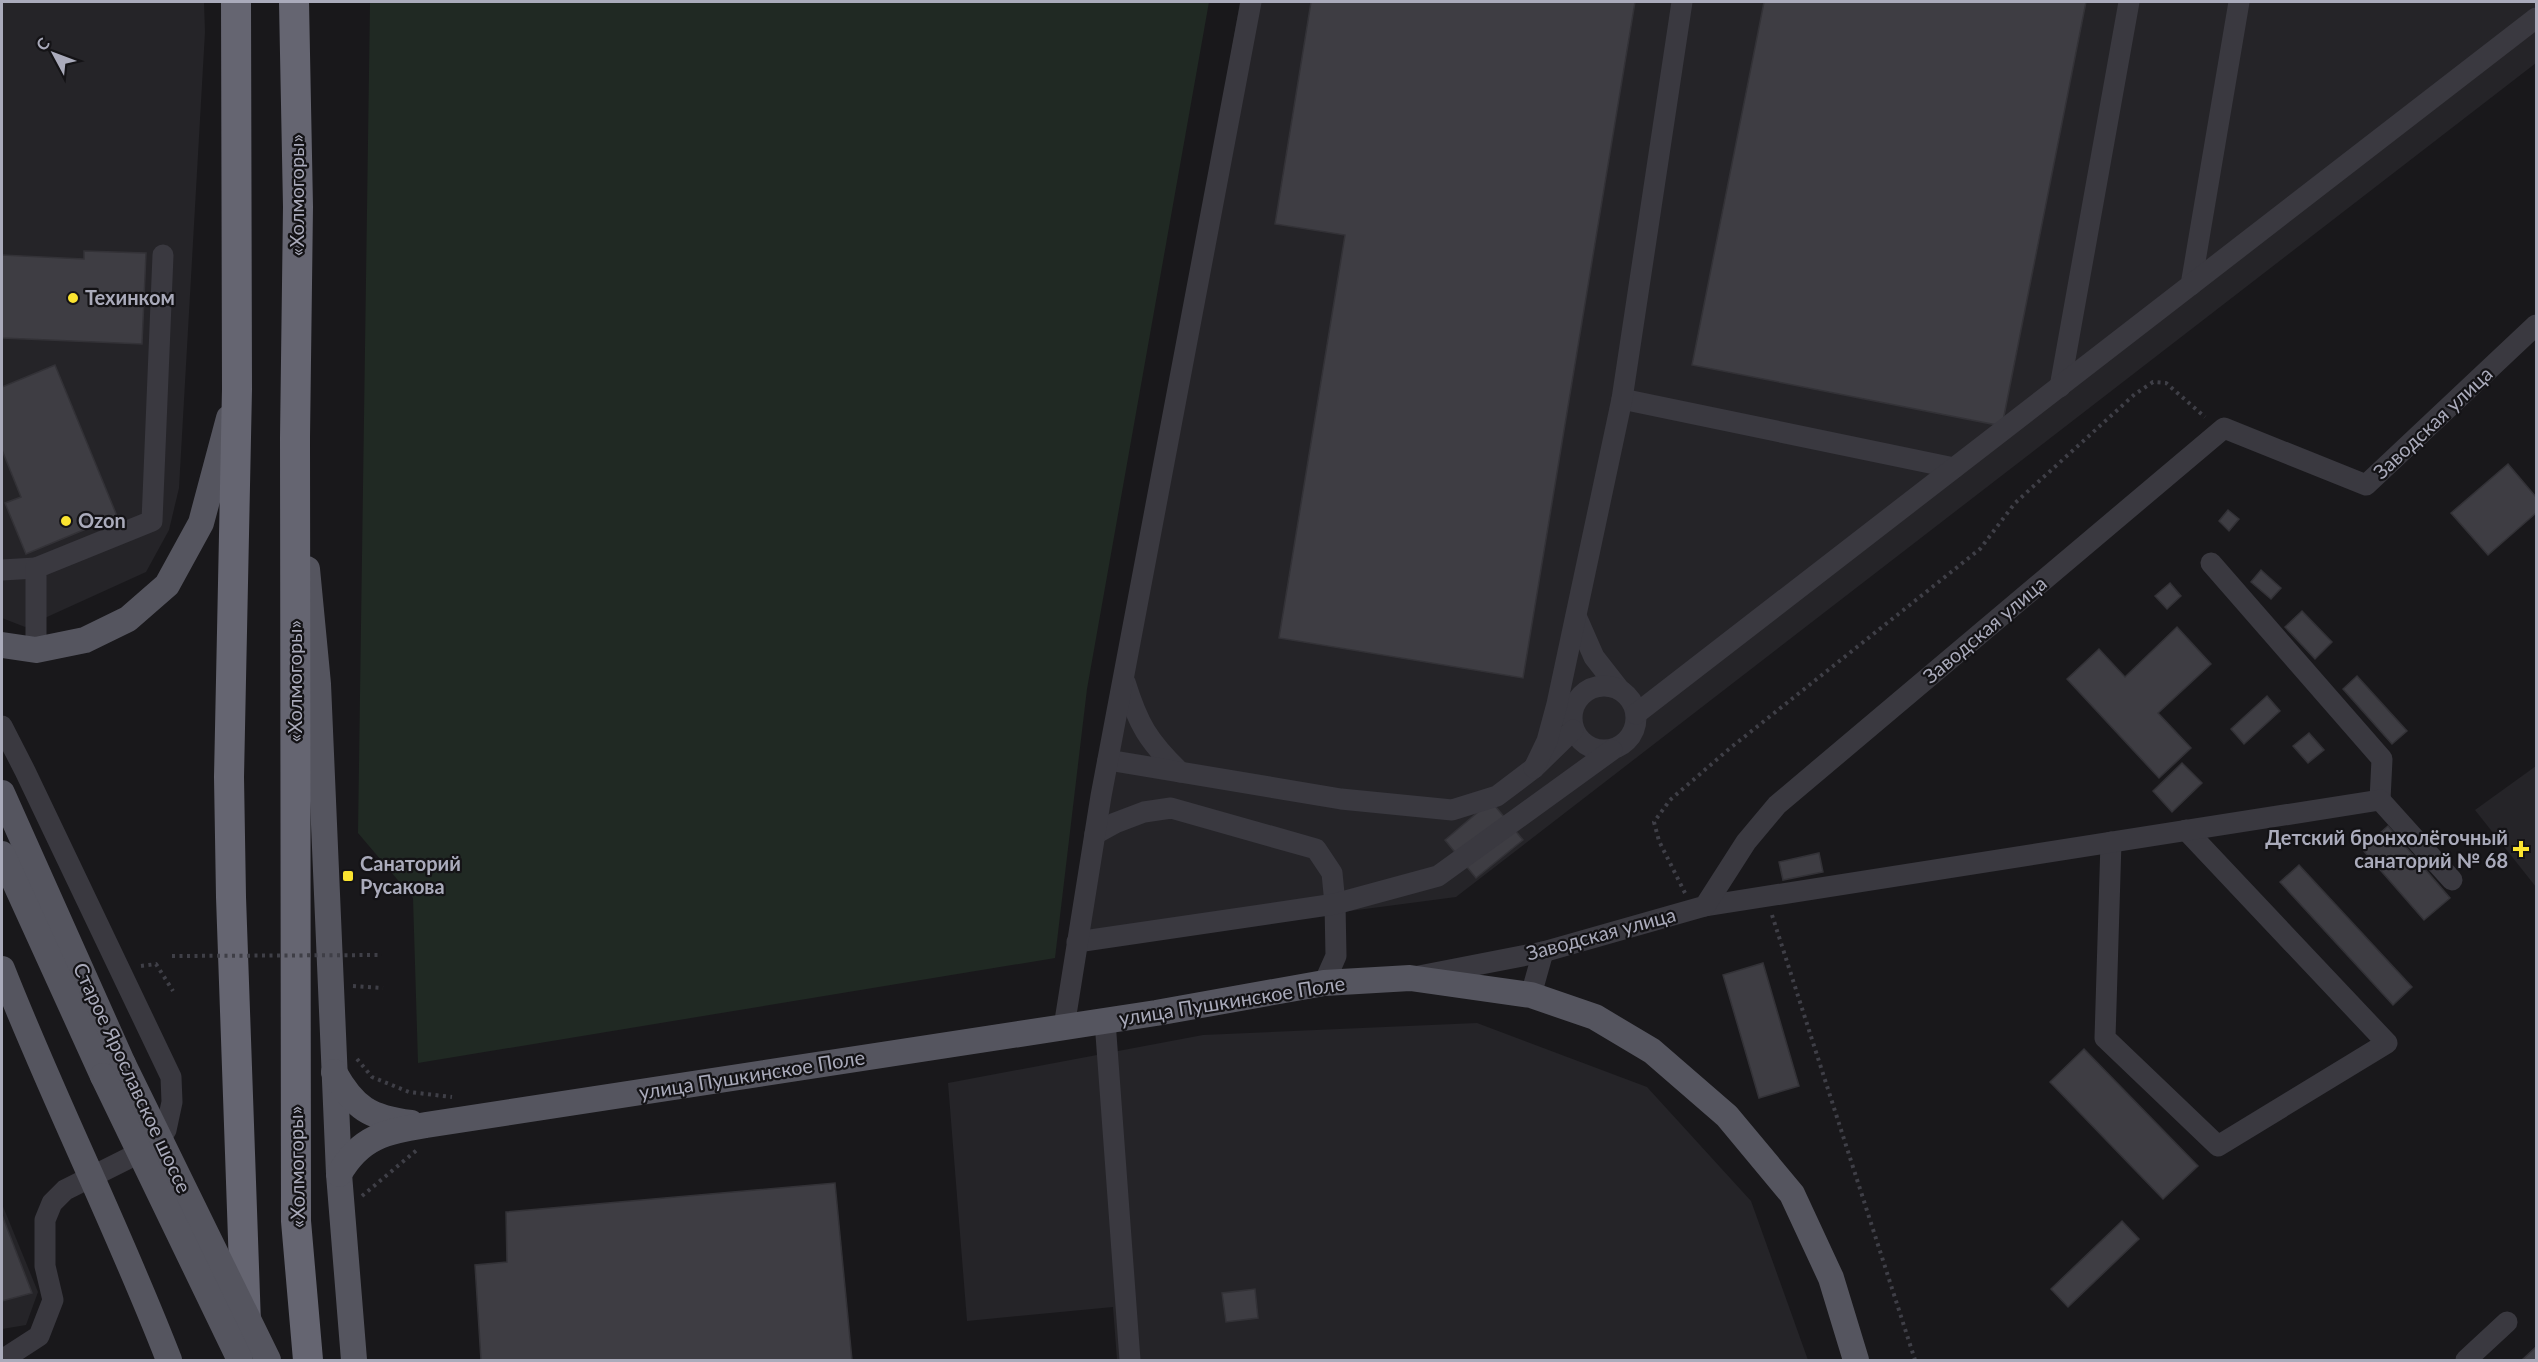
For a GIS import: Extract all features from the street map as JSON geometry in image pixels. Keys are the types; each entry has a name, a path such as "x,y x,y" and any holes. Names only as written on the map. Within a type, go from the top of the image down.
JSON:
{"highway":[{"path":"236,2 237,389 229,777 231,897 248,1360"},
{"name":"«Холмогоры»","path":"294,2 298,207 295,438 296,1221 308,1360"}],"main road":[{"path":"2,645 36,651 85,640 128,619 167,585 201,523 237,389"},
{"path":"295,438 318,684 339,1174 354,1360"},
{"name":"Старое Ярославское шоссе","path":"2,793 113,1070 240,1360"},
{"name":"Старое Ярославское шоссе","path":"2,854 113,1070 268,1360"},
{"path":"2,969 139,1280 169,1360"},
{"name":"улица Пушкинское Поле","path":"339,1174 349,1158 366,1142 387,1132 1105,1021 1324,983 1410,978 1531,995 1594,1017 1652,1051 1727,1116 1792,1194 1831,1278 1856,1360"},
{"name":"улица Пушкинское Поле","path":"334,1071 346,1094 361,1108 388,1120 426,1125"}],"street":[{"path":"1064,1027 1108,760 1251,2"},
{"path":"1534,768 1547,741 1557,704 1622,399 1682,2"},
{"path":"2060,387 2129,2"},
{"path":"2191,285 2239,2"},
{"path":"1636,714 2536,18"},
{"path":"2,570 36,568 152,521 163,255"},
{"name":"Заводская улица","path":"1410,978 1543,952 1699,908 1746,842 1777,805 2224,428 2366,485 2536,325"},
{"path":"1622,399 1954,468"},
{"path":"2211,563 2382,759 2380,800 2452,880"},
{"path":"36,568 36,651"},
{"path":"1077,942 1335,904 1438,876 1626,742 1635,729 1636,714 1631,699 1619,689 1594,657 1576,616"},
{"path":"1576,616 1573,662 1577,700"},
{"path":"1124,680 1142,729 1156,750 1180,771"},
{"path":"1612,750 1596,750 1582,743 1573,730 1571,714 1577,700 1588,689 1604,685 1619,689"},
{"path":"2,726 171,1077 172,1102 166,1130 155,1145 65,1190 52,1203 45,1220 45,1266 53,1300 39,1335 2,1360"},
{"path":"1108,760 1341,799 1452,810 1497,796 1534,768 1573,730"},
{"path":"1699,908 2380,800"},
{"path":"1095,834 1114,823 1144,812 1171,808 1316,849 1332,873 1335,904 1336,956 1324,983"},
{"path":"2111,842 2105,1038 2218,1146 2387,1043 2186,830"},
{"path":"1531,995 1543,952"},
{"path":"1105,1021 1130,1360"},
{"path":"2466,1360 2507,1322"}],"path":[{"path":"1699,908 1659,841 1654,822 1670,800 1730,749 1980,549 2014,503 2135,394 2153,382 2166,383 2199,414 2224,428"},
{"path":"1766,896 1915,1360"},
{"path":"172,956 382,955"},
{"path":"348,986 383,988"},
{"path":"355,1056 372,1077 409,1092 455,1097"}],"shaded area":[{"path":"2,2 204,2 205,32 179,488 169,530 146,572 25,627 2,618"},
{"path":"370,2 1209,2 1087,689 1055,958 418,1063 413,898 358,833"},
{"path":"1240,2 2536,2 2536,63 1456,897 1076,947"},
{"name":"Детский бронхолёгочный санаторий № 68","path":"2536,766 2536,887 2475,810"},
{"path":"1477,1023 1647,1087 1751,1201 1808,1360 1117,1360 1113,1307 967,1321 948,1083 1203,1035"},
{"path":"2,1204 38,1292 26,1325 2,1329"}],"building":[{"path":"1311,2 1635,2 1523,678 1279,638 1345,235 1275,224"},
{"path":"1764,2 2086,2 2002,426 1692,365"},
{"name":"Техинком","path":"84,251 146,253 142,344 2,338 2,255 84,259"},
{"path":"55,365 117,516 26,554 5,503 21,497 2,450 2,387"},
{"path":"2508,464 2536,497 2536,513 2488,555 2451,513"},
{"path":"2228,510 2239,519 2229,531 2219,521"},
{"path":"2261,570 2281,588 2271,599 2251,582"},
{"path":"2170,583 2181,596 2167,609 2155,596"},
{"path":"2302,611 2332,642 2315,659 2285,627"},
{"path":"2177,627 2211,664 2158,713 2191,748 2159,778 2067,679 2099,649 2125,677"},
{"path":"2357,676 2407,731 2392,744 2343,689"},
{"path":"2267,696 2280,711 2244,744 2231,729"},
{"path":"2309,733 2324,750 2308,763 2293,746"},
{"path":"2182,763 2202,783 2172,812 2153,791"},
{"path":"1491,801 1523,840 1476,878 1445,840"},
{"path":"2388,826 2450,898 2424,920 2362,849"},
{"path":"1819,853 1823,872 1783,880 1779,862"},
{"path":"2299,865 2412,987 2393,1005 2280,882"},
{"path":"1763,963 1799,1086 1759,1098 1723,975"},
{"path":"2084,1049 2198,1166 2163,1199 2050,1082"},
{"path":"835,1183 852,1360 481,1360 475,1265 507,1262 506,1212"},
{"path":"2,1215 32,1293 2,1301"},
{"path":"2122,1221 2139,1239 2068,1307 2051,1289"},
{"path":"1255,1289 1258,1318 1226,1322 1222,1293"},
{"path":"2536,1347 2536,1360 2522,1360"}],"place":[{"name":"Техинком","path":"73,298"},
{"name":"Ozon","path":"66,521"},
{"name":"Детский бронхолёгочный санаторий № 68","path":"2521,849"},
{"name":"Санаторий Русакова","path":"348,876"}]}
